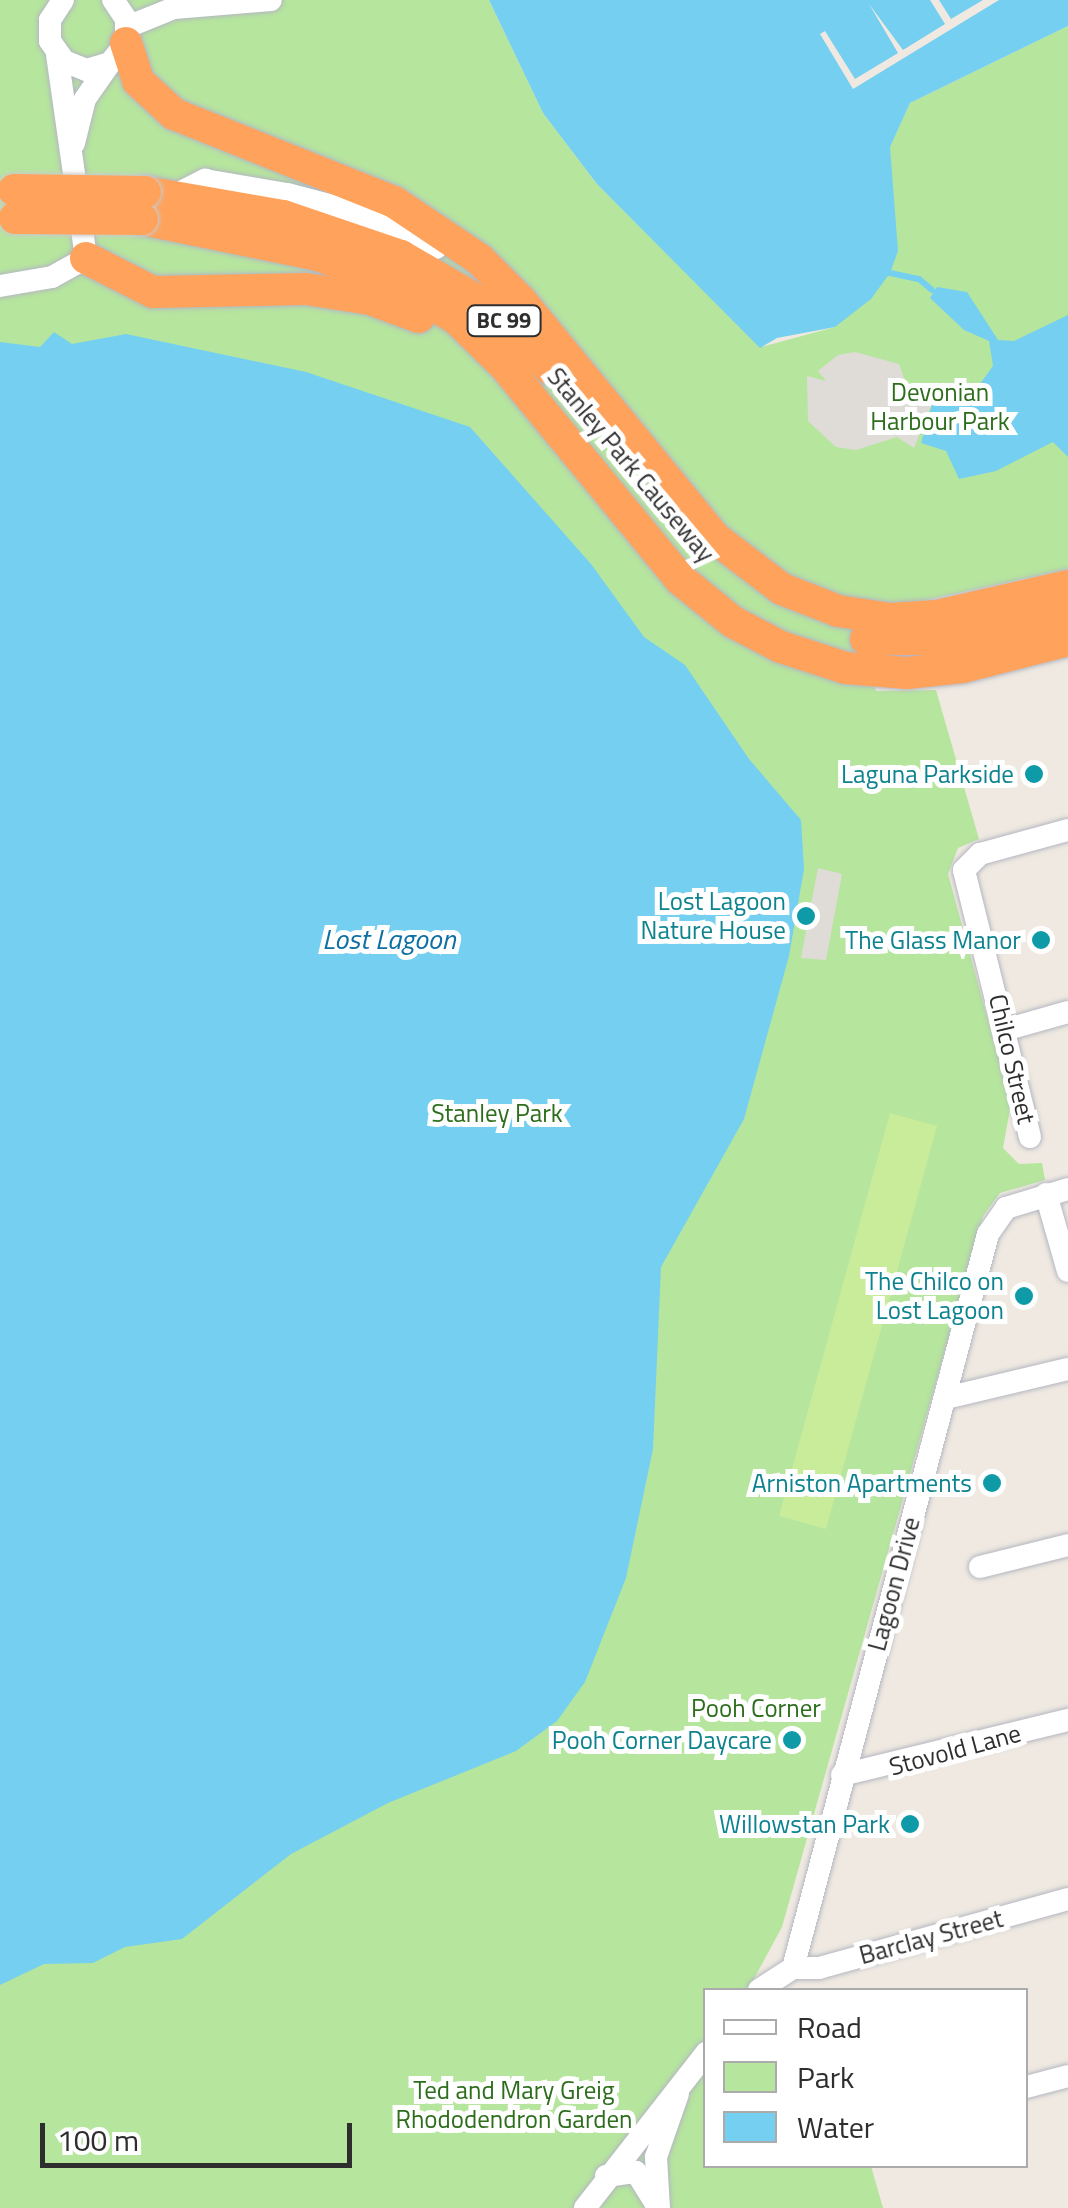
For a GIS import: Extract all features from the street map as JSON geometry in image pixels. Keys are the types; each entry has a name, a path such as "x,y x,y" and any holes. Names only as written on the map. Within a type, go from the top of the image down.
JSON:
{"highway":[{"path":"121,44 138,81 174,114 415,214 492,271 731,553 794,595 861,627 936,616 1068,586"},
{"name":"Stanley Park Causeway","path":"7,205 154,202 338,232 462,289 527,342 686,536 741,587 808,623 861,627 930,640 1068,610"},
{"name":"Stanley Park Causeway","path":"154,202 396,284 468,328 522,386 670,568 745,629 807,658 874,672 907,674 963,668 1068,640"},
{"path":"86,258 153,292 285,288 388,304 433,324 522,386"}],"street":[{"path":"0,286 52,277 86,258 74,146 61,106 57,55 40,0"},
{"path":"49,27 63,0"},
{"path":"74,146 85,100 121,44 114,0"},
{"path":"57,55 78,68 174,8 271,0"},
{"path":"154,202 205,180 348,210 412,234 485,280 542,326"},
{"name":"Chilco Street","path":"1030,1137 1008,1029 966,866 980,854 1068,830"},
{"path":"1008,1029 1068,1012"},
{"path":"1057,1192 1068,1271"},
{"name":"Lagoon Drive","path":"793,1968 994,1220 1011,1205 1057,1192"},
{"path":"946,1398 1068,1369"},
{"path":"980,1568 1068,1544"},
{"name":"Stovold Lane","path":"842,1775 1068,1720"},
{"name":"Barclay Street","path":"793,1968 819,1968 1068,1900"},
{"path":"762,1988 793,1968"},
{"path":"584,2208 703,2057"},
{"path":"1028,2086 1068,2076"},
{"path":"658,2208 656,2157 683,2082"},
{"path":"606,2176 626,2168 636,2172 658,2208"}],"green space":[{"name":"Stanley Park","path":"0,0 489,0 543,113 597,184 761,347 835,327 890,187 890,146 910,103 1068,26 1068,569 912,603 850,602 876,691 936,690 979,839 958,848 948,874 1011,1104 1003,1148 1019,1164 1042,1163 1045,1180 1000,1193 983,1216 782,1927 749,1988 703,1988 703,2168 872,2168 883,2208 0,2208"},
{"path":"890,1113 937,1126 826,1529 779,1516"}],"shaded area":[{"path":"855,352 899,364 911,397 933,401 914,448 897,437 856,450 836,447 808,421 807,376 826,381 818,371 838,355"},
{"path":"818,868 842,874 826,960 801,958"}],"water":[{"path":"489,0 1068,0 1068,26 910,103 890,147 898,251 890,273 871,299 835,327 777,338 760,348 597,184 543,113"},
{"path":"937,287 967,292 998,340 1014,341 1068,315 1068,457 1053,442 996,471 959,479 946,451 921,443 932,405 969,399 993,366 989,341 964,330 930,298"},
{"name":"Lost Lagoon","path":"54,332 72,344 126,334 306,372 470,427 591,564 644,637 685,665 749,759 801,820 804,869 789,956 744,1119 661,1267 653,1449 626,1578 585,1682 557,1721 516,1751 388,1803 291,1854 182,1939 125,1947 93,1963 44,1964 0,1985 0,342 40,347"}],"pier":[{"path":"930,0 939,0 951,19 983,0 999,0 853,89 820,34 825,31 855,79 898,53 869,4 903,50 945,24"}],"waterway":[{"path":"890,273 919,279 932,290"}],"place":[{"name":"Laguna Parkside","path":"1034,774"},
{"name":"Lost Lagoon Nature House","path":"806,916"},
{"name":"The Glass Manor","path":"1041,940"},
{"name":"The Chilco on Lost Lagoon","path":"1024,1296"},
{"name":"Arniston Apartments","path":"992,1483"},
{"name":"Pooh Corner Daycare","path":"792,1740"},
{"name":"Willowstan Park","path":"910,1824"}],"park label":[{"name":"Devonian Harbour Park","path":"940,408"},
{"name":"Pooh Corner","path":"756,1708"},
{"name":"Ted and Mary Greig Rhododendron Garden","path":"514,2106"}]}
